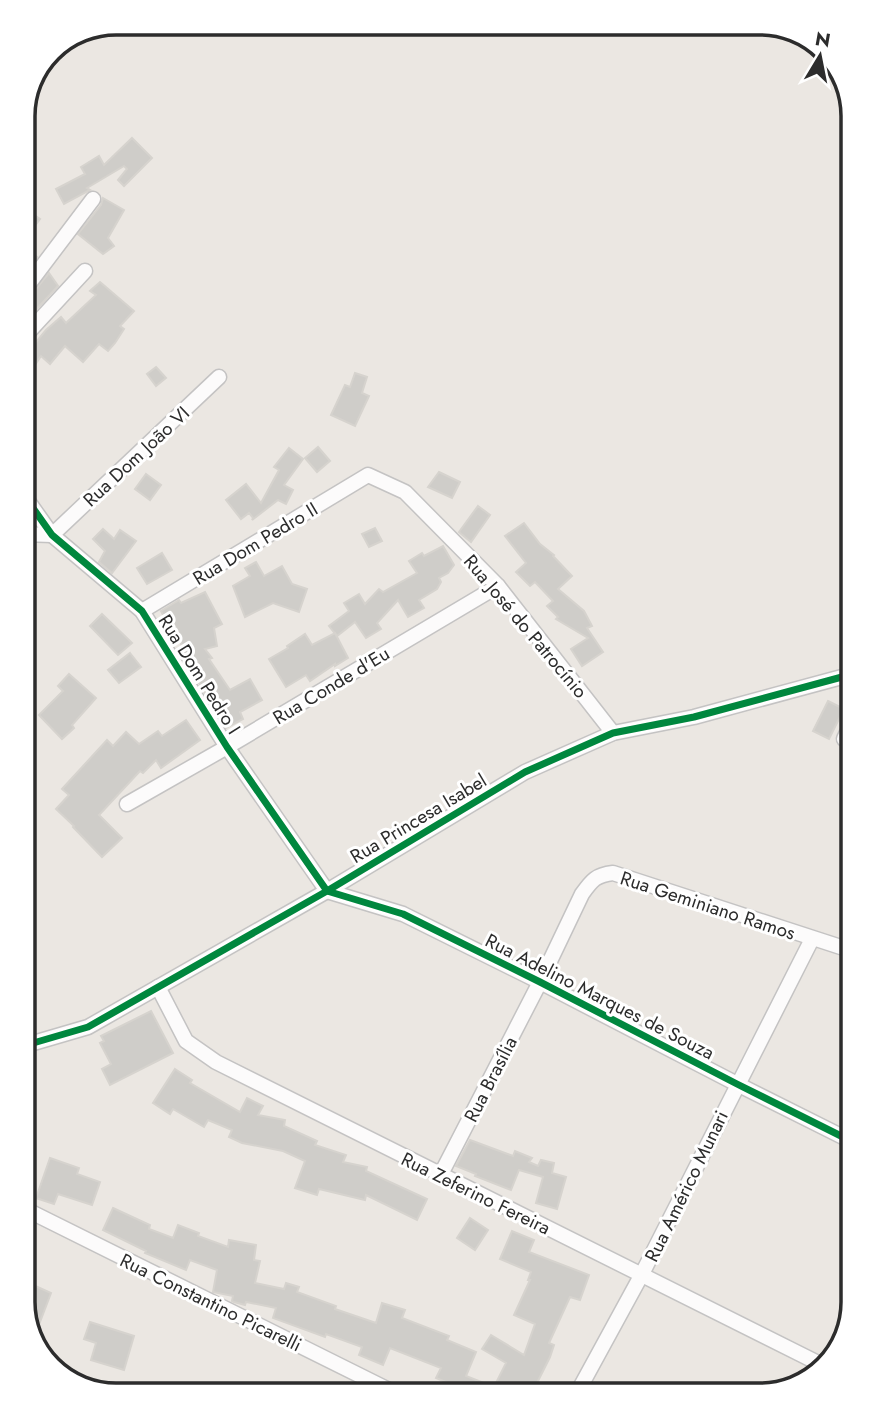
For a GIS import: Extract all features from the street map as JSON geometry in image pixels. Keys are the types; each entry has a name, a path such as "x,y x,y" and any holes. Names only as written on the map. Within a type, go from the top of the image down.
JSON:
{"street":[{"path":"35,276 93,199"},
{"path":"35,325 85,271"},
{"name":"Rua Dom João VI","path":"52,535 219,377"},
{"name":"Rua José do Patrocínio","path":"368,475 405,492 498,586 613,733"},
{"name":"Rua Dom Pedro II","path":"142,611 368,475"},
{"name":"Rua Dom Pedro I","path":"35,511 52,535 142,611 227,747 327,891"},
{"path":"35,534 52,535"},
{"name":"Rua Conde d'Eu","path":"127,804 498,586"},
{"name":"Rua Princesa Isabel","path":"35,1042 88,1027 327,891 525,772 613,733 694,718 841,677"},
{"name":"Rua Geminiano Ramos","path":"540,982 582,894 600,875 614,873 841,947"},
{"name":"Rua Adelino Marques de Souza","path":"327,891 403,914 841,1136"},
{"name":"Rua Américo Munari","path":"583,1383 642,1274 812,939"},
{"name":"Rua Brasília","path":"440,1176 540,982"},
{"name":"Rua Zeferino Fereira","path":"158,987 186,1041 216,1062 815,1362"},
{"name":"Rua Constantino Picarelli","path":"35,1214 375,1383"}],"building":[{"path":"132,138 152,158 124,186 118,180 127,169 124,166 64,204 56,189 85,174 81,167 99,156 104,165"},
{"path":"103,198 124,210 108,238 114,246 103,254 78,234 101,205"},
{"path":"49,273 58,286 35,311 35,290"},
{"path":"100,282 134,311 120,326 124,329 115,343 108,351 99,344 83,362 65,346 50,364 41,356 35,365 35,343 61,317 66,323 96,295 90,291"},
{"path":"156,367 166,378 156,386 147,374"},
{"path":"355,373 367,377 362,393 369,396 355,426 331,415 345,385 350,387"},
{"path":"318,447 330,461 317,472 305,458"},
{"path":"289,448 303,459 284,485 293,490 286,504 278,500 252,520 249,513 241,519 226,500 246,484 261,503 279,470 274,467"},
{"path":"439,472 460,482 452,498 428,487"},
{"path":"146,474 161,485 150,500 135,489"},
{"path":"478,506 490,515 471,542 459,532"},
{"path":"524,523 540,544 554,555 572,576 558,589 584,611 592,626 587,628 603,652 582,666 571,649 588,638 556,619 558,617 547,606 553,601 535,582 530,586 516,572 526,563 505,536"},
{"path":"375,528 382,541 369,547 362,534"},
{"path":"103,529 114,539 120,530 136,541 112,573 99,562 105,551 93,539"},
{"path":"443,546 454,565 448,573 439,578 441,582 437,589 419,600 424,608 408,617 398,600 377,623 381,629 366,638 355,622 337,636 329,626 349,611 344,603 359,594 365,604 379,589 383,592 417,573 409,561"},
{"path":"162,553 172,570 147,584 137,568"},
{"path":"256,562 264,576 282,566 292,584 307,589 299,612 273,603 245,617 233,586 250,576 245,568"},
{"path":"205,592 222,624 214,628 217,646 205,649 212,658 209,659 230,690 250,679 262,700 240,712 243,719 226,728 193,673 173,626 170,628 161,611 179,600 181,603"},
{"path":"102,614 132,643 118,655 90,626"},
{"path":"335,633 348,658 310,681 306,675 286,687 269,659 305,634 312,645"},
{"path":"130,653 141,667 119,683 108,670"},
{"path":"69,674 96,698 72,725 74,728 62,739 39,715 63,691 58,686"},
{"path":"828,701 841,708 841,715 829,739 813,731"},
{"path":"186,720 200,740 161,768 156,760 143,773 140,771 99,815 122,838 102,857 56,809 69,795 62,789 107,740 113,746 126,732 139,744 158,731 162,736"},
{"path":"151,1011 173,1053 110,1085 102,1069 111,1064 100,1043 104,1041 101,1036"},
{"path":"175,1069 192,1080 190,1083 240,1112 247,1098 263,1106 258,1115 285,1120 284,1126 317,1141 315,1145 346,1155 343,1162 367,1167 366,1171 427,1199 417,1220 366,1195 365,1200 319,1189 317,1195 295,1188 305,1161 283,1151 242,1143 229,1137 232,1130 208,1120 204,1127 173,1109 170,1114 153,1103"},
{"path":"470,1140 513,1156 515,1151 532,1158 529,1162 538,1166 541,1160 554,1163 552,1173 566,1177 557,1209 536,1203 543,1177 519,1170 511,1190 456,1166"},
{"path":"50,1158 79,1168 77,1174 100,1182 92,1205 58,1194 54,1204 36,1198"},
{"path":"113,1208 150,1225 149,1229 173,1238 178,1225 228,1247 229,1240 256,1245 254,1260 260,1261 255,1283 284,1289 286,1283 299,1287 297,1292 376,1323 382,1303 405,1310 402,1318 449,1336 447,1340 476,1352 466,1376 484,1383 448,1383 436,1378 441,1368 390,1348 383,1365 359,1355 362,1347 273,1318 276,1308 246,1302 245,1305 232,1301 233,1296 213,1292 217,1270 190,1260 186,1270 145,1253 146,1251 103,1230"},
{"path":"470,1218 488,1230 475,1250 457,1238"},
{"path":"512,1231 534,1240 529,1252 589,1275 580,1300 570,1297 549,1343 554,1345 537,1383 496,1383 506,1363 482,1349 491,1335 524,1355 535,1324 514,1315 531,1272 500,1259"},
{"path":"35,1286 51,1293 39,1325"},
{"path":"90,1322 134,1336 124,1370 91,1360 96,1343 84,1339"}],"cycle path":[{"path":"35,511 52,535 142,611 227,747 327,891 403,914 841,1136"},
{"path":"35,1042 88,1027 327,891 525,772 613,733 694,717 841,677"}]}
